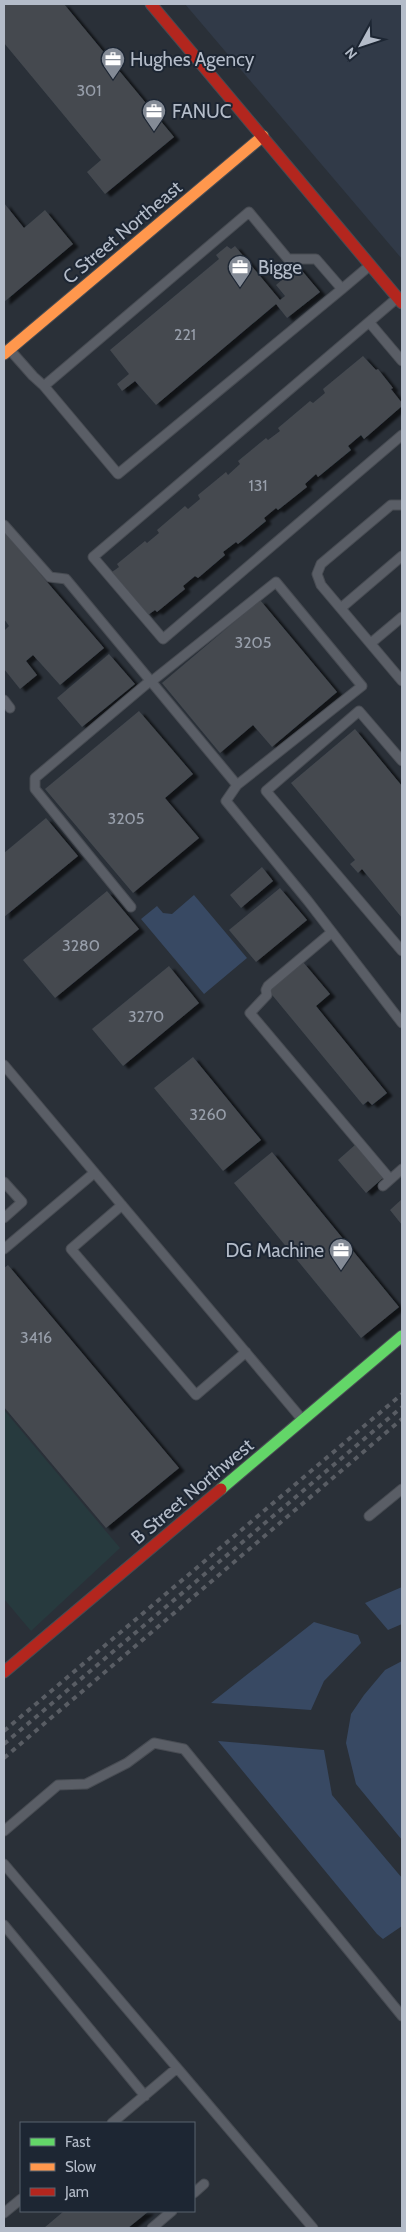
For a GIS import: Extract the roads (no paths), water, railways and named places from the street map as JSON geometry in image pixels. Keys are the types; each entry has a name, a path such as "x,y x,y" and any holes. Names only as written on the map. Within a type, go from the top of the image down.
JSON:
{"street":[{"path":"151,4 400,300"},
{"name":"C Street Northeast","path":"7,352 263,136"},
{"name":"B Street Northwest","path":"4,1672 402,1336"}],"lane":[{"path":"44,386 249,212 288,259 316,259 342,289"},
{"path":"7,352 44,386 118,474 371,265"},
{"path":"400,300 369,322 93,557 163,639 402,435"},
{"path":"369,322 402,361"},
{"path":"402,505 391,505 321,564 317,574 321,585 402,679"},
{"path":"4,525 50,577 66,579 237,785"},
{"path":"341,608 402,556"},
{"path":"131,907 35,789 35,778 151,681 276,582 362,686 237,785 226,801 332,932 402,1023"},
{"path":"371,643 402,617"},
{"path":"4,700 10,708"},
{"path":"402,762 360,711 266,790 402,951"},
{"path":"332,932 268,986 266,990 267,995 250,1013 387,1182 402,1169"},
{"path":"4,1065 303,1420"},
{"path":"4,1249 94,1172"},
{"path":"4,1182 22,1202 4,1218"},
{"path":"122,1205 71,1249 196,1395 246,1352"},
{"path":"369,1516 402,1489"},
{"path":"4,1831 58,1785 86,1784 128,1763 154,1743 184,1749 402,2016"},
{"path":"4,1864 313,2228"},
{"path":"4,1925 145,2096"},
{"path":"113,2122 177,2068"},
{"path":"195,2192 204,2184"},
{"path":"4,2213 20,2200"},
{"path":"152,2228 171,2212"}],"water":[{"path":"194,895 247,958 204,994 141,919 157,906 163,913 172,914"},
{"path":"402,1587 402,1624 388,1630 365,1603"},
{"path":"314,1622 358,1635 361,1643 324,1681 311,1710 211,1703"},
{"path":"402,1661 402,1840 356,1784 346,1743 351,1714 385,1670"},
{"path":"218,1741 324,1750 332,1795 402,1878 402,1926 383,1939 377,1934"}],"railway":[{"path":"4,1731 402,1394"},
{"path":"4,1744 402,1407"},
{"path":"4,1758 402,1419"}],"place":[{"name":"Hughes Agency","path":"113,80"},
{"name":"FANUC","path":"154,132"},
{"name":"Bigge","path":"240,288"},
{"name":"DG Machine","path":"341,1271"}]}
